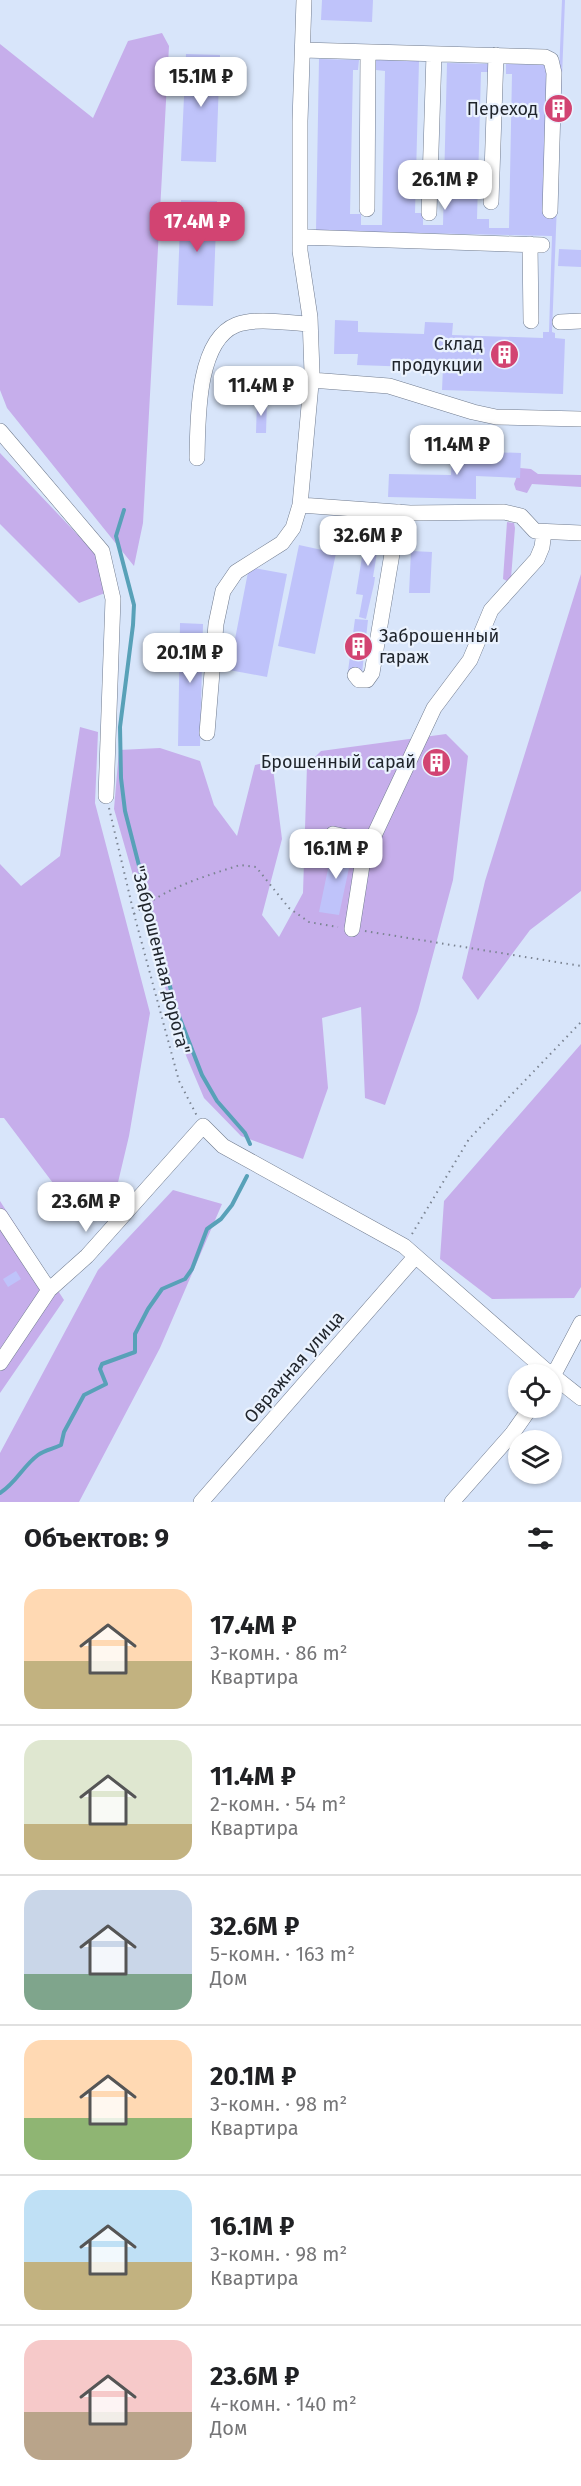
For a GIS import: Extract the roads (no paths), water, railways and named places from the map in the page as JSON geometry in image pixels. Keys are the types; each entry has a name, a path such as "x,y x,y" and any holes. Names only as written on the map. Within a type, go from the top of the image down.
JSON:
{"street":[{"path":"207,733 216,624 223,591 236,572 282,543 293,528 300,505 311,380 310,324 302,271 300,237 304,0"},
{"path":"303,50 545,57 553,63 550,211"},
{"path":"367,209 368,52"},
{"path":"429,213 434,54"},
{"path":"491,202 496,56"},
{"path":"300,237 536,244 531,321"},
{"path":"560,322 581,321"},
{"path":"197,458 200,397 207,360 218,338 227,330 246,322 310,324"},
{"path":"311,380 389,386 496,417 581,419"},
{"path":"0,431 102,551 114,599 106,796"},
{"path":"300,505 399,512 504,512 521,516 530,527 544,532 581,533"},
{"path":"355,675 359,680 367,680 372,673 399,512"},
{"path":"352,929 363,859 434,708 470,660 491,610 537,559 542,547 544,532"},
{"path":"333,834 370,842"},
{"path":"0,1363 49,1290 87,1256 203,1126 223,1146 404,1246 538,1364"},
{"path":"0,1216 49,1290"},
{"name":"Овражная улица","path":"201,1502 416,1257"},
{"path":"559,1364 581,1323"},
{"path":"562,1384 581,1398"},
{"path":"452,1502 523,1418"}],"waterway":[{"path":"124,510 116,536 134,605 120,727 121,778 125,811 175,1006 202,1075 217,1101 245,1133 250,1144"},
{"path":"0,1493 38,1455 61,1445 64,1432 84,1395 106,1384 100,1369 102,1364 135,1352 135,1334 148,1309 162,1289 185,1279 192,1269 207,1229 221,1219 232,1205 247,1176"}],"place":[{"name":"Переход","path":"559,109"},
{"name":"Склад продукции","path":"504,354"},
{"name":"Заброшенный гараж","path":"358,646"},
{"name":"Брошенный сарай","path":"437,762"}]}
